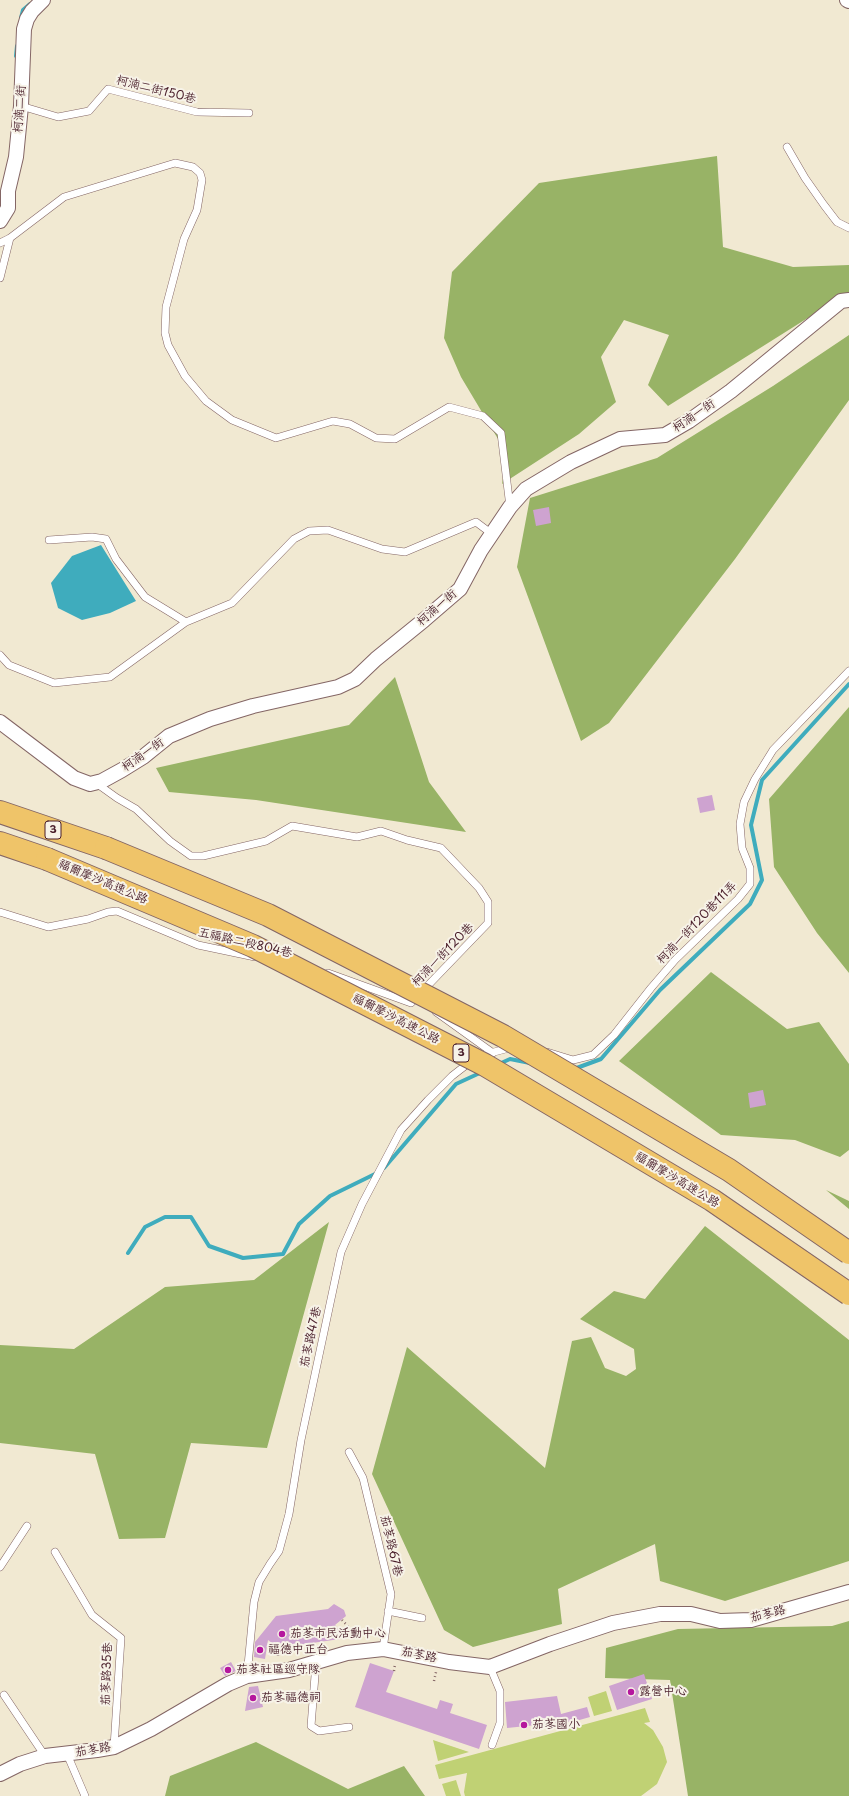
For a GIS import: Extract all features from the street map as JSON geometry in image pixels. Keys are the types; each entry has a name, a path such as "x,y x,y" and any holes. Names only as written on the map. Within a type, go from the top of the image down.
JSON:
{"highway":[{"name":"3","path":"0,812 106,848 268,915 503,1036 729,1170 849,1253"},
{"name":"福爾摩沙高速公路","path":"0,843 47,859 253,946 485,1065 712,1200 849,1294"}],"street":[{"name":"柯湳二街","path":"0,221 8,208 8,191 16,157 22,106 24,30 27,19 32,10 43,0"},
{"name":"柯湳一街","path":"96,783 143,758 170,736 210,719 253,706 338,687 355,679 376,659 424,620 460,588 481,550 510,507 526,489 572,462 620,439 665,435 689,421 798,338 823,314 841,301 849,300"},
{"path":"0,722 74,778 90,784 96,783"},
{"name":"茄苳路","path":"0,1774 20,1764 45,1756 114,1747 157,1725 228,1684 247,1676 289,1670 347,1653 383,1649 449,1662 490,1667 550,1644 613,1623 660,1614 691,1614 720,1621 751,1620 849,1592"}],"lane":[{"name":"柯湳二街150巷","path":"22,106 58,117 89,110 108,89 197,112 249,113"},
{"path":"787,147 805,178 824,206 837,222 849,228"},
{"path":"0,242 10,238 64,197 175,162 193,167 200,173 202,180 197,210 184,239 166,307 165,333 168,345 185,376 206,401 232,420 276,438 333,421 350,424 376,438 395,439 449,407 483,416 501,434 510,507"},
{"path":"0,278 10,238"},
{"path":"0,655 10,665 54,683 110,677 186,622 232,603 294,539 309,531 328,530 382,549 405,552 476,522 492,534"},
{"path":"49,540 92,537 106,539 116,559 145,597 186,622"},
{"name":"柯湳一街120巷111弄","path":"493,1053 514,1047 547,1052 573,1060 593,1055 614,1035 675,960 738,900 750,884 750,868 742,848 740,824 744,802 755,779 773,750 849,671"},
{"name":"柯湳一街120巷","path":"96,783 136,809 170,841 191,856 203,856 266,841 292,826 357,837 381,831 441,848 479,888 488,902 488,923 420,1001 411,1003 322,971"},
{"name":"五福路二段804巷","path":"0,912 48,927 88,920 108,912 117,911 198,945 314,970"},
{"path":"429,1008 493,1053"},
{"name":"茄苳路47巷","path":"247,1676 254,1602 260,1582 279,1551 288,1514 301,1440 342,1252 362,1204 401,1130 452,1076 476,1057 493,1053"},
{"name":"茄苳路67巷","path":"349,1452 363,1478 391,1594 383,1649"},
{"path":"0,1567 27,1526"},
{"name":"茄苳路35巷","path":"55,1552 92,1615 121,1638 114,1747"},
{"path":"388,1611 422,1618"},
{"path":"316,1663 311,1726 320,1731 349,1727"},
{"path":"490,1667 500,1691 500,1723 492,1744"},
{"path":"4,1695 45,1756"},
{"path":"67,1754 85,1796"}],"path":[{"path":"342,1620 360,1638 363,1651"},
{"path":"278,1647 278,1660"}],"green space":[{"path":"717,156 723,247 793,267 849,265 849,292 668,406 648,385 669,335 624,320 601,357 616,402 579,434 502,484 507,454 461,377 444,338 452,272 539,183"},
{"path":"849,335 849,400 735,559 609,723 581,741 517,567 530,498 657,458 773,386"},
{"path":"395,677 429,782 466,832 256,800 169,792 156,768 349,725"},
{"path":"849,707 849,973 817,933 774,867 769,799"},
{"path":"711,972 787,1029 819,1022 849,1064 849,1150 840,1157 795,1140 721,1135 619,1061"},
{"path":"826,1190 849,1201 849,1209"},
{"path":"329,1222 267,1448 191,1443 165,1538 119,1539 95,1454 0,1443 0,1345 74,1349 165,1287 254,1280"},
{"path":"705,1226 849,1340 849,1561 725,1601 660,1581 655,1544 558,1589 562,1624 473,1647 444,1630 372,1474 407,1347 545,1468 572,1341 591,1337 605,1368 626,1376 636,1369 634,1349 580,1319 614,1291 645,1299"},
{"path":"849,1621 849,1796 688,1796 670,1680 605,1678 606,1648 678,1629 832,1626"},
{"path":"606,1691 612,1711 594,1716 588,1697"},
{"path":"645,1708 650,1722 644,1723 653,1730 663,1747 667,1762 657,1784 641,1796 465,1796 464,1792 467,1773 439,1779 435,1765"},
{"path":"433,1740 469,1752 438,1761"},
{"path":"256,1742 348,1789 404,1766 425,1796 165,1796 170,1776"},
{"path":"456,1780 461,1796 446,1796 442,1784"}],"water":[{"path":"101,545 136,601 110,613 82,620 58,608 51,583 72,556"}],"building":[{"path":"549,507 551,523 536,526 533,510"},
{"path":"712,795 715,810 700,813 697,798"},
{"path":"763,1090 766,1105 750,1108 748,1093"},
{"path":"334,1604 344,1610 346,1616 335,1625 347,1638 298,1645 295,1643 284,1652 268,1640 265,1659 254,1657 255,1642 276,1616 328,1609"},
{"name":"茄苳社區巡守隊","path":"231,1662 236,1671 225,1676 220,1668"},
{"path":"370,1663 394,1671 386,1692 437,1709 440,1700 453,1704 450,1713 487,1725 479,1749 355,1707"},
{"name":"露營中心","path":"644,1674 652,1699 617,1710 609,1686"},
{"name":"茄苳福德祠","path":"258,1686 263,1707 245,1711 249,1687"},
{"path":"557,1696 561,1714 587,1707 590,1717 576,1721 507,1728 505,1702"}],"waterway":[{"path":"21,18 23,10 30,4"},
{"path":"16,56 17,46"},
{"path":"574,1069 601,1059 660,990 750,904 762,880 751,825 762,780 849,684"},
{"path":"499,1064 510,1059 530,1063"},
{"path":"384,1168 456,1084 482,1072"},
{"path":"128,1253 145,1227 165,1217 191,1217 209,1246 243,1258 283,1254 299,1224 330,1196 377,1173"}],"place":[{"name":"茄苳市民活動中心","path":"282,1634"},
{"name":"福德中正台","path":"260,1650"},
{"name":"茄苳社區巡守隊","path":"228,1670"},
{"name":"露營中心","path":"631,1692"},
{"name":"茄苳福德祠","path":"253,1698"},
{"name":"茄苳國小","path":"524,1725"}]}
